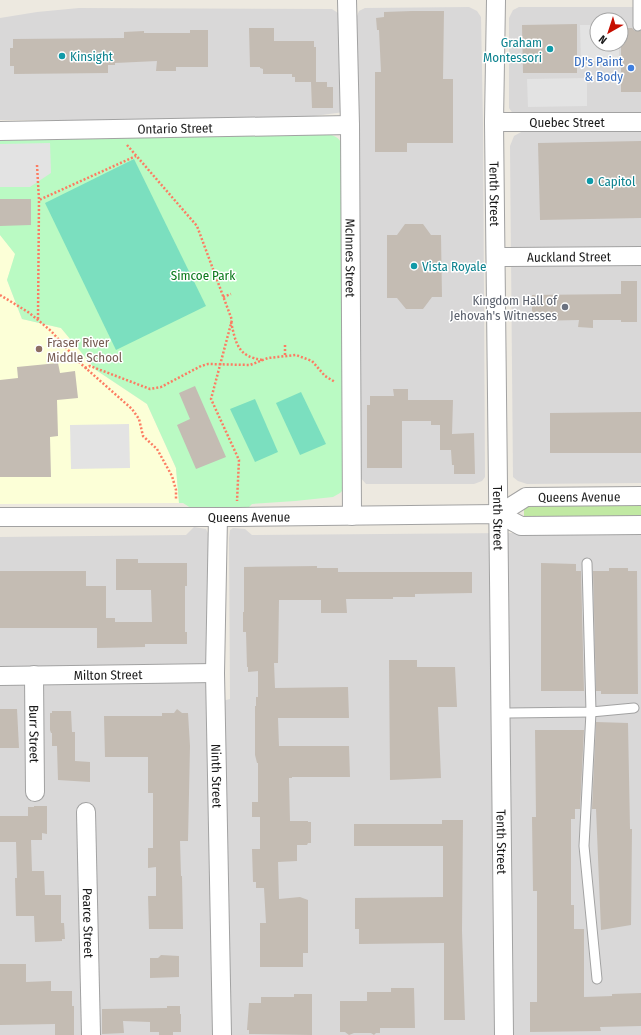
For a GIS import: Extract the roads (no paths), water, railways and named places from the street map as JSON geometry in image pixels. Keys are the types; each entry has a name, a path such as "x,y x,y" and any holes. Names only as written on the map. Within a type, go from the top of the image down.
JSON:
{"street":[{"name":"McInnes Street","path":"347,0 350,125 352,516"},
{"name":"Tenth Street","path":"496,0 494,122 504,1035"},
{"name":"Quebec Street","path":"494,122 641,122"},
{"name":"Ontario Street","path":"0,131 350,125"},
{"name":"Auckland Street","path":"496,257 641,256"},
{"name":"Queens Avenue","path":"499,514 526,497 641,496"},
{"name":"Queens Avenue","path":"0,518 499,514 521,526 641,525"},
{"name":"Ninth Street","path":"218,517 215,673 222,1035"},
{"name":"Milton Street","path":"0,676 215,673"},
{"name":"Burr Street","path":"34,675 35,792"},
{"name":"Pearce Street","path":"86,812 91,1035"}],"lane":[{"path":"638,0 638,26"},
{"path":"587,563 591,712 584,846 596,979"},
{"path":"501,713 591,712 634,708"}],"place":[{"name":"Graham Montessori","path":"550,49"},
{"name":"Kinsight","path":"62,56"},
{"name":"DJ's Paint & Body","path":"631,68"},
{"name":"Capitol","path":"590,181"},
{"name":"Vista Royale","path":"414,266"},
{"name":"Kingdom Hall of Jehovah's Witnesses","path":"565,307"},
{"name":"Fraser River Middle School","path":"39,349"}],"park label":[{"name":"Simcoe Park","path":"203,275"}]}
